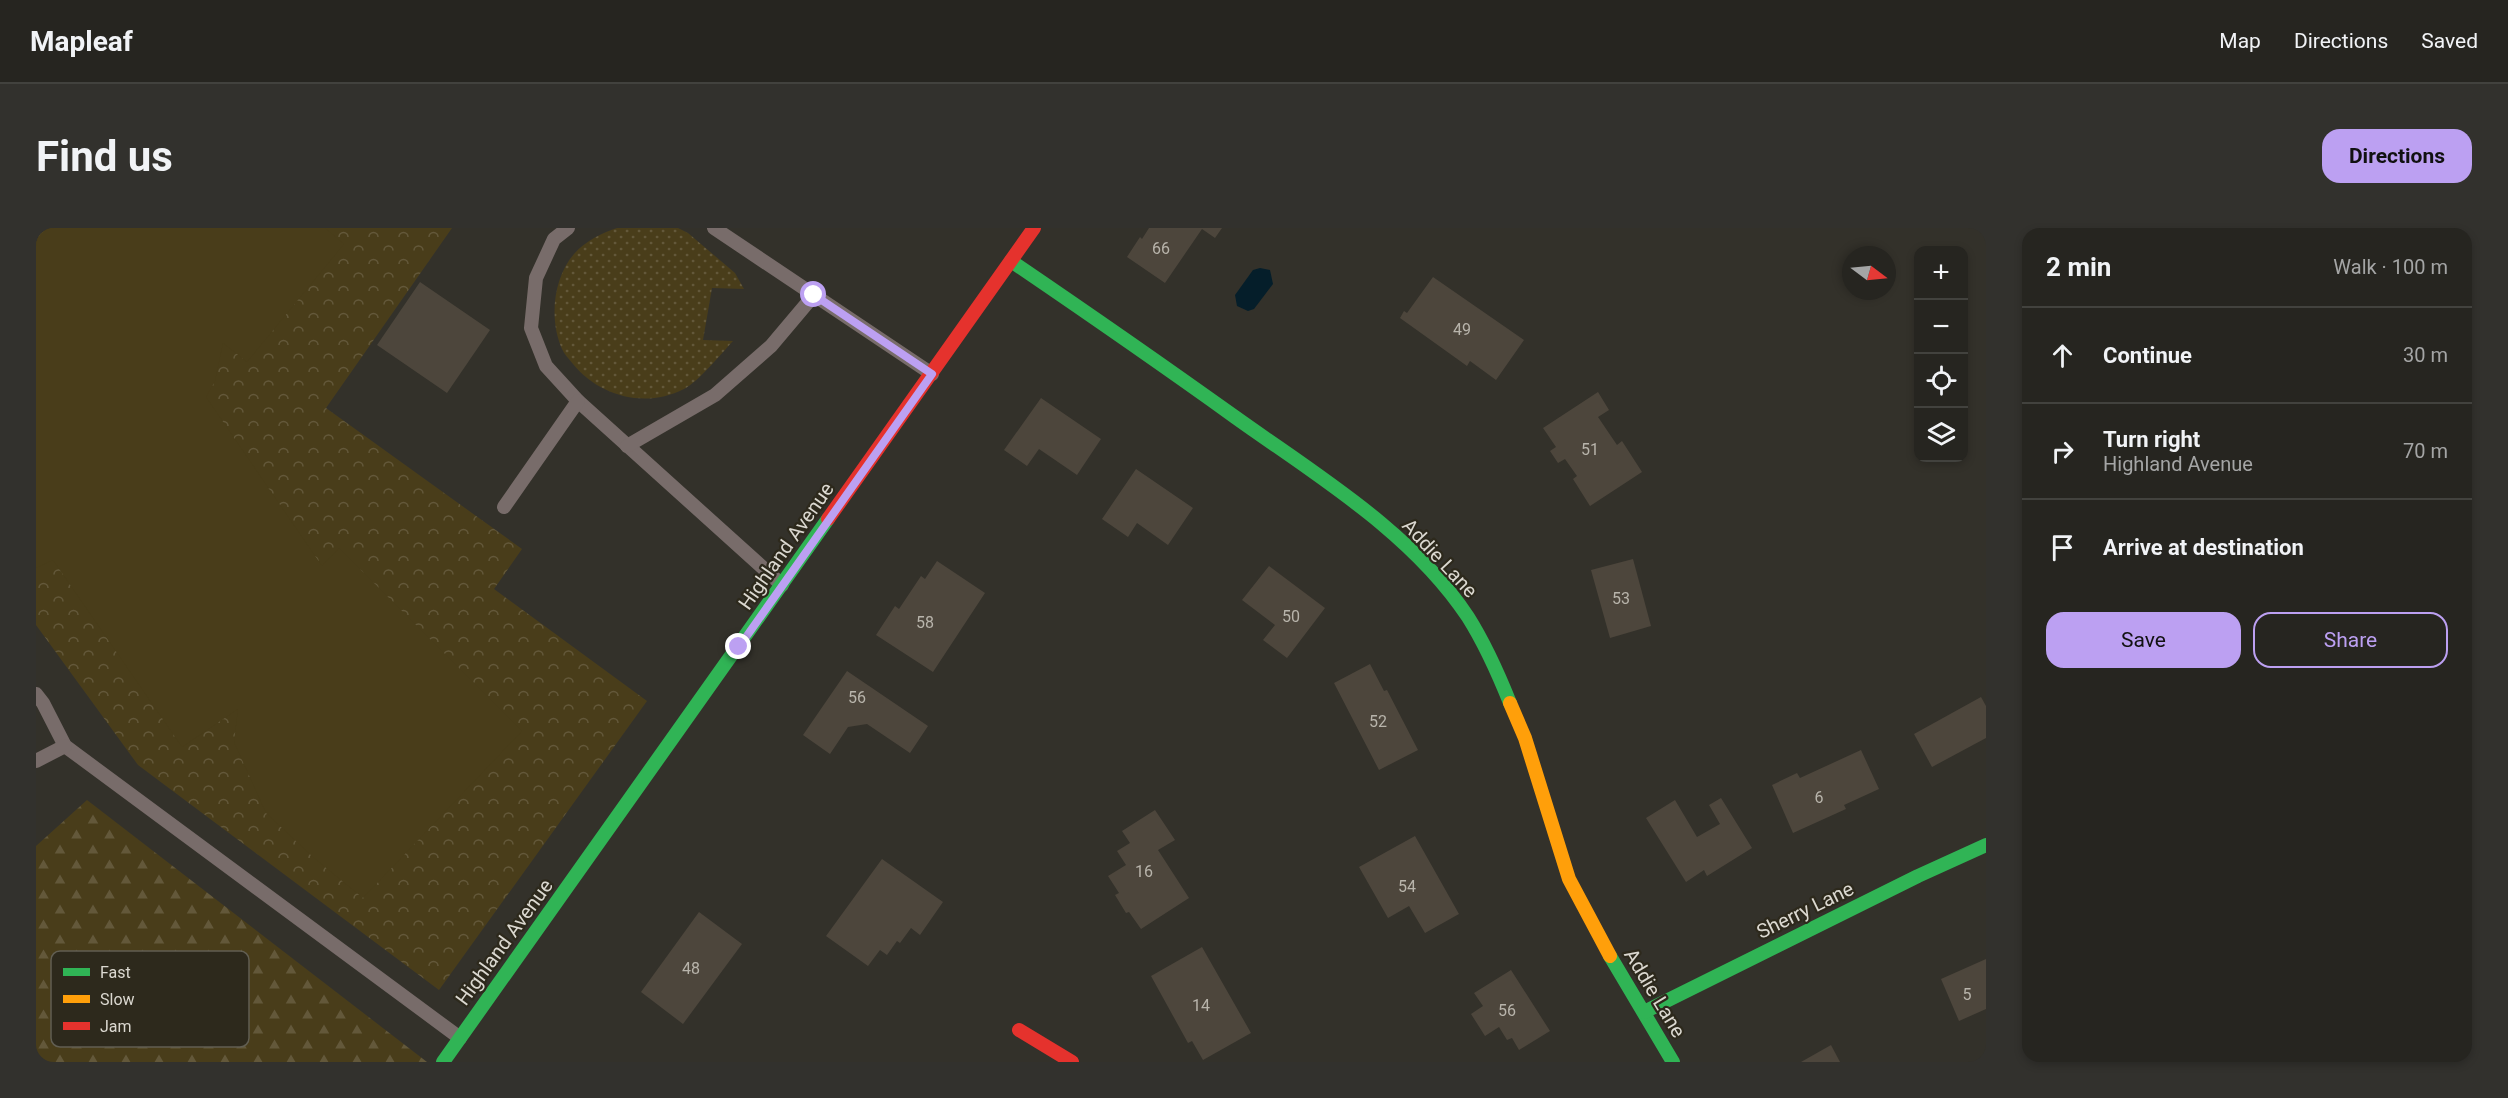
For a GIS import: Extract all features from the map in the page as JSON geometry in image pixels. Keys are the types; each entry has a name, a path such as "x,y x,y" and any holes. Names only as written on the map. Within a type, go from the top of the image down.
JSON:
{"street":[{"name":"Highland Avenue","path":"443,1062 1034,228"},
{"name":"Addie Lane","path":"1011,261 1110,328 1371,514 1432,572 1467,616 1490,655 1525,738 1569,879 1598,935 1673,1062"},
{"name":"Sherry Lane","path":"1644,1012 1918,876 1986,845"},
{"path":"1019,1030 1072,1062"}],"lane":[{"path":"568,228 554,239 536,278 531,328 546,366 578,401 782,585"},
{"path":"714,228 932,374"},
{"path":"627,446 715,395 771,346 814,295"},
{"path":"504,507 578,401"},
{"path":"36,694 65,746 460,1038"},
{"path":"36,760 65,746"}],"green space":[{"path":"36,228 452,228 326,408 522,549 494,589 647,701 439,990 138,765 36,625"},
{"path":"36,228 325,228 344,244 247,362 223,343 215,381 206,397 322,566 339,548 522,731 363,898 314,858 266,813 234,742 238,709 182,747 53,560 36,568"},
{"path":"617,228 678,228 688,233 735,273 744,289 712,288 703,340 733,341 696,380 684,389 669,395 639,398 609,391 584,375 573,364 563,351 558,338 555,325 555,300 561,275 578,249 588,241"},
{"path":"87,800 427,1062 36,1062 36,846"}],"water":[{"path":"1260,268 1270,270 1273,284 1254,309 1248,311 1237,306 1235,295 1253,270"}],"building":[{"path":"1149,228 1222,228 1215,238 1202,229 1165,283 1127,257"},
{"path":"1433,277 1524,340 1496,380 1470,361 1467,366 1400,318 1404,311 1407,313"},
{"path":"420,282 490,330 447,393 377,345"},
{"path":"1598,392 1609,410 1598,417 1617,445 1622,441 1642,472 1590,506 1573,479 1577,476 1565,459 1558,463 1550,451 1556,447 1543,428"},
{"path":"1041,398 1101,439 1077,475 1039,449 1027,466 1004,450"},
{"path":"1136,469 1193,508 1168,545 1137,523 1128,537 1102,519"},
{"path":"1633,559 1651,626 1610,638 1591,570"},
{"path":"937,561 985,593 933,672 876,635 895,606 899,609 921,576 925,579"},
{"path":"1269,566 1325,608 1287,658 1263,640 1275,625 1242,600"},
{"path":"1370,664 1384,691 1387,690 1418,750 1379,770 1334,683"},
{"path":"847,671 928,726 910,753 867,724 848,727 830,754 803,735"},
{"path":"1981,697 1986,706 1986,738 1932,767 1914,734"},
{"path":"1861,750 1879,789 1844,805 1846,809 1793,833 1772,785 1797,773 1800,778"},
{"path":"1721,798 1752,848 1707,876 1704,870 1686,882 1646,818 1675,800 1697,837 1720,824 1709,805"},
{"path":"1155,810 1175,840 1158,850 1189,898 1141,929 1129,912 1126,913 1115,895 1119,893 1108,876 1126,865 1117,851 1130,843 1122,831"},
{"path":"1415,836 1459,914 1425,933 1409,906 1388,918 1359,867"},
{"path":"882,859 943,902 920,935 911,928 900,943 897,941 887,955 880,950 868,966 826,936"},
{"path":"699,912 742,944 683,1024 641,992"},
{"path":"1202,947 1251,1033 1203,1060 1192,1041 1188,1043 1151,976"},
{"path":"1986,959 1986,1009 1959,1021 1941,979"},
{"path":"1511,970 1550,1031 1519,1050 1512,1038 1507,1040 1499,1027 1485,1036 1471,1014 1483,1006 1474,993"},
{"path":"1831,1045 1840,1062 1801,1062"}],"traffic: fast":[{"path":"1011,261 1330,483 1391,532 1445,586 1468,617 1491,659 1510,703"},
{"path":"443,1062 828,519"},
{"path":"1644,1012 1918,876 1986,845"},
{"path":"1610,956 1673,1062"}],"traffic: slow":[{"path":"1510,703 1525,738 1569,879 1610,956"}],"traffic: jam":[{"path":"828,519 1034,228"},
{"path":"1019,1030 1072,1062"}],"route":[{"path":"739,647 932,374 814,295"}]}
